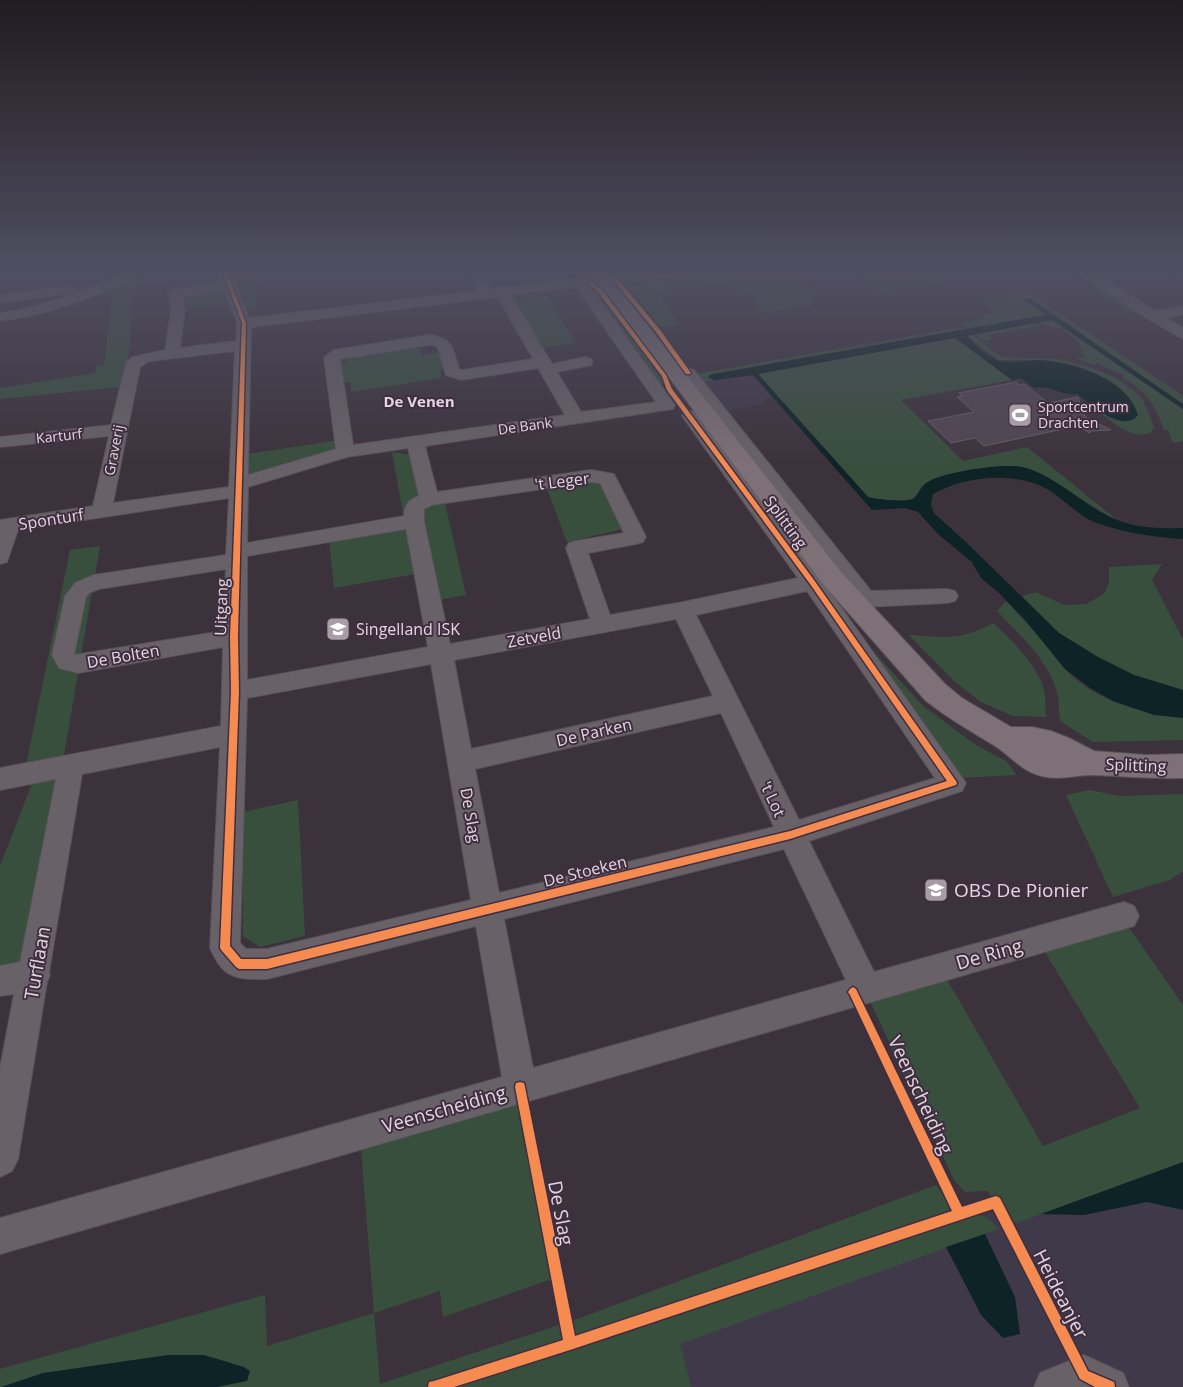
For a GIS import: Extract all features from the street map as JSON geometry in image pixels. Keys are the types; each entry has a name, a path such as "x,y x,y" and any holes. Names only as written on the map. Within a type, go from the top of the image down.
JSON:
{"main road":[{"name":"Splitting","path":"643,335 675,374 697,414 830,578 935,692 952,706 1007,739 1036,762 1046,765 1065,767 1089,763 1147,767 1183,766"}],"street":[{"name":"Uitgang","path":"172,354 175,335"},
{"name":"Uitgang","path":"226,948 235,691 234,638 243,335"},
{"path":"528,335 576,419"},
{"name":"De Bank","path":"239,488 345,452 667,405 629,335"},
{"path":"345,452 332,357 339,353 428,340 439,341 445,347 452,372 461,375 585,362"},
{"name":"Graverij","path":"102,511 117,430 132,366 143,358 243,345"},
{"name":"Splitting","path":"675,374 688,373 830,578 953,783"},
{"name":"Karturf","path":"0,442 117,430"},
{"path":"237,556 414,521 414,508 420,502 429,499 415,442"},
{"name":"'t Leger","path":"429,499 591,476 607,478 636,537 576,548 603,625"},
{"path":"102,511 239,488"},
{"name":"Sponturf","path":"5,526 102,511"},
{"name":"De Slag","path":"414,521 441,654 520,1087"},
{"path":"0,556 5,526"},
{"name":"De Bolten","path":"234,638 78,664 67,662 63,655 76,596 82,588 94,582 237,556"},
{"name":"Splitting","path":"830,578 866,599 947,596"},
{"name":"Zetveld","path":"235,691 683,610 830,578"},
{"name":"'t Lot","path":"683,610 790,835 859,990"},
{"name":"De Parken","path":"461,762 728,702"},
{"path":"0,779 233,734"},
{"name":"Turflaan","path":"0,1159 35,975 71,766"},
{"name":"De Stoeken","path":"226,948 239,964 267,964 790,835 953,783"},
{"name":"De Ring","path":"859,990 1124,916"},
{"path":"0,981 35,975"},
{"name":"Veenscheiding","path":"0,1236 859,990"},
{"path":"1054,1387 1084,1375 1109,1387"}],"shaded area":[{"path":"108,335 130,335 129,355 121,387 0,399 0,388 95,373 96,366 104,365"},
{"path":"531,335 570,335 575,343 538,348"},
{"path":"620,335 630,335 665,384 656,386"},
{"path":"917,335 938,335 713,374 708,376 710,379 715,380 703,382 696,374"},
{"path":"934,335 974,335 967,336 987,354 1000,361 1053,361 1098,374 1111,382 1123,391 1132,402 1138,415 1132,420 1124,421 1107,415 1077,394 1066,394 1040,387 1034,388 1021,378 1012,380 955,338 758,374 868,497 909,500 915,498 925,484 944,476 972,469 1013,466 1022,467 1046,476 1092,507 1123,522 1148,527 1183,528 1183,539 1140,534 1118,529 1084,517 1053,493 1034,483 1005,478 990,478 960,483 933,494 931,504 934,513 1059,633 1098,657 1134,675 1183,690 1183,718 1154,715 1113,701 1090,688 1065,669 1026,621 999,593 981,578 972,562 938,534 918,512 905,508 872,510 753,375 715,380 708,376"},
{"path":"972,335 1002,357 1059,359 1089,367 1114,377 1132,389 1143,400 1155,429 1144,434 1135,434 1127,431 1089,403 1107,415 1131,400 1118,387 1096,375 1071,366 1038,360 998,360 967,336"},
{"path":"975,335 991,335 989,335 993,339 984,341"},
{"path":"1070,335 1074,335 1183,409 1183,441 1173,443 1168,430 1164,430 1157,412 1149,399 1138,388 1122,377 1124,375 1096,363 1094,365 1078,359 1076,357 1084,358 1083,353 1079,344"},
{"path":"1074,335 1083,335 1183,404 1183,409"},
{"path":"1080,335 1092,335 1183,396 1183,404"},
{"path":"950,338 958,340 1012,380 901,400 963,461 1027,447 1117,520 1047,477 1023,467 1014,466 973,470 944,476 925,484 915,497 909,499 891,500 868,497 758,374"},
{"path":"416,343 422,355 441,352 447,367 440,369 441,378 351,392 350,382 341,383 338,362 348,361 347,353"},
{"path":"752,375 773,397 763,400 763,403 760,405 726,412 703,382"},
{"path":"339,440 340,451 248,479 248,454"},
{"path":"392,452 412,455 424,490 404,519"},
{"path":"601,479 627,528 567,542 546,486"},
{"path":"445,503 466,595 439,600 422,511 426,507"},
{"path":"406,526 415,574 334,588 329,538"},
{"path":"100,546 63,760 26,765 70,550"},
{"path":"1162,564 1152,580 1183,640 1183,690 1134,675 1098,657 1059,633 1022,596 1036,592 1064,605 1086,604 1104,594 1109,582 1109,567"},
{"path":"1006,601 1036,633 1061,665 1076,679 1089,689 1119,704 1151,713 1183,718 1183,740 1093,742 1060,721 1058,697 1049,673 1034,650 997,611"},
{"path":"832,606 923,706 976,745 1006,761 1017,775 958,778"},
{"path":"993,623 1015,645 1036,672 1044,690 1046,717 1013,716 981,702 954,681 909,635 943,637 962,635 982,629"},
{"path":"64,771 29,968 0,972 0,866 35,776"},
{"path":"1090,790 1119,796 1183,794 1183,871 1170,880 1113,897 1066,795"},
{"path":"298,800 305,936 260,947 243,936 243,812"},
{"path":"1128,926 1183,1005 1183,1162 1014,1224 987,1191 965,1192 954,1180 868,997 945,976 1043,1146 1140,1108 1043,949"},
{"path":"520,1104 552,1279 443,1317 440,1291 374,1313 361,1149"},
{"path":"1183,1146 1183,1387 480,1387"},
{"path":"1183,1162 1183,1210 1147,1202 1084,1215 1041,1214"},
{"path":"936,1185 951,1205 983,1216 998,1229 680,1344 691,1387 0,1387 0,1369 265,1295 267,1346 374,1313 380,1384 580,1318"},
{"path":"985,1234 1015,1297 1020,1334 1003,1338 981,1315 946,1247"},
{"path":"168,1355 204,1355 244,1367 250,1371 247,1381 217,1387 1,1387 43,1373"}],"building":[{"name":"Sportcentrum Drachten","path":"1016,382 1020,385 1024,384 1048,403 1078,397 1085,417 1111,430 1089,431 1090,433 1077,426 984,446 975,438 951,443 928,421 974,412 957,397 962,396 959,393"}],"cycle path":[{"path":"244,335 234,637 235,691 225,948 239,964 267,964 790,835 953,783 812,582 669,389 664,376 633,335"},
{"path":"661,335 688,373"},
{"path":"853,992 959,1213"},
{"path":"520,1087 570,1344"},
{"name":"Heideanjer","path":"434,1387 570,1344 996,1202 1084,1375 1109,1387"}],"place":[{"name":"Sportcentrum Drachten","path":"1020,415"},
{"name":"Singelland ISK","path":"338,629"},
{"name":"OBS De Pionier","path":"936,890"}],"district":[{"name":"De Venen","path":"419,402"}]}
